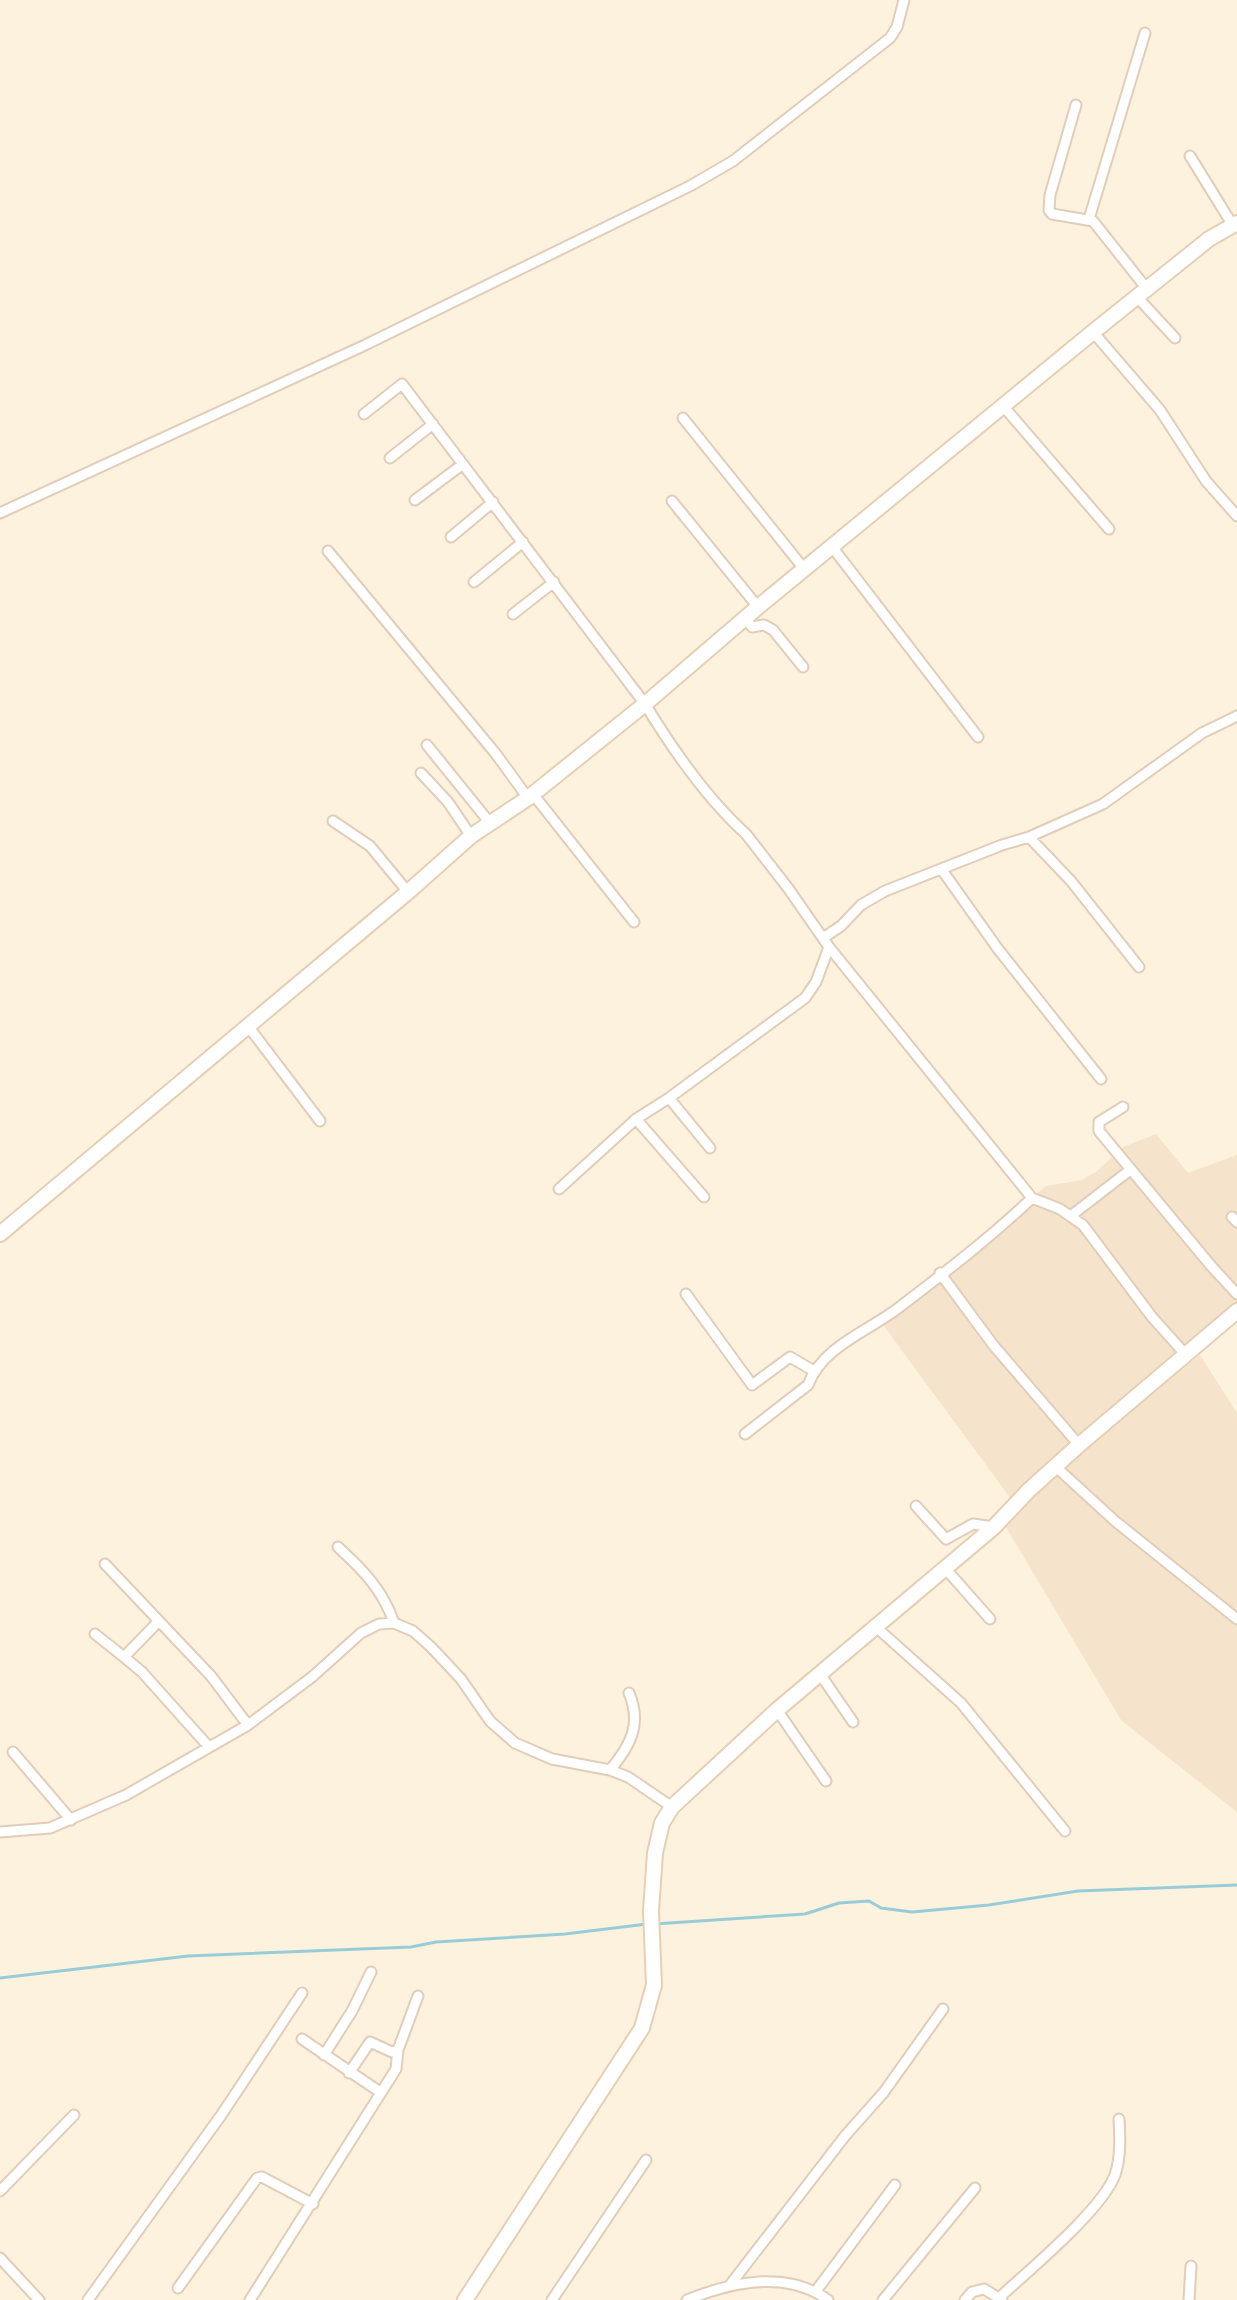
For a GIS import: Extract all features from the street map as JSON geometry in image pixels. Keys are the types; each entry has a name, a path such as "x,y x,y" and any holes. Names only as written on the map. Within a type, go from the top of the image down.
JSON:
{"street":[{"path":"0,513 363,346 690,186 733,161 890,38 897,27 904,0"},
{"path":"1089,219 1145,33"},
{"path":"1076,105 1048,205 1052,214 1089,219 1097,227 1175,338"},
{"path":"0,1234 471,836 531,796 933,462 1209,239 1234,224 1190,156"},
{"path":"1093,332 1160,410 1206,481 1237,516"},
{"path":"364,414 402,384 554,582 645,704 664,735 728,818 746,834 826,943 1032,1198 1072,1215 1083,1225 1152,1317 1186,1355"},
{"path":"1004,407 1109,529"},
{"path":"683,418 805,570"},
{"path":"390,458 433,424"},
{"path":"415,500 463,464"},
{"path":"672,501 758,607"},
{"path":"451,537 493,502"},
{"path":"474,582 523,542"},
{"path":"833,548 978,737"},
{"path":"328,551 634,922"},
{"path":"513,614 554,582"},
{"path":"746,618 752,627 764,625 773,630 803,667"},
{"path":"559,1189 636,1119 805,998 816,982 826,943 868,901 885,891 1029,837 1103,804 1202,733 1237,716"},
{"path":"427,745 490,823"},
{"path":"421,773 448,802 471,836"},
{"path":"333,821 370,846 408,892"},
{"path":"1029,837 1071,881 1139,967"},
{"path":"942,870 1016,974 1101,1079"},
{"path":"248,1026 320,1121"},
{"path":"669,1098 710,1148"},
{"path":"1123,1107 1102,1119 1099,1131 1237,1294"},
{"path":"636,1119 704,1197"},
{"path":"1072,1215 1130,1170"},
{"path":"745,1434 808,1385 814,1371 844,1343 893,1312 1001,1227 1032,1198"},
{"path":"940,1273 994,1346 1079,1445"},
{"path":"686,1294 752,1385 790,1357 814,1371"},
{"path":"465,2300 642,2028 654,1985 651,1911 655,1853 662,1823 672,1807 777,1710 994,1527 1079,1445 1237,1311"},
{"path":"1056,1467 1115,1521 1237,1619"},
{"path":"916,1506 946,1539 973,1524 994,1527"},
{"path":"338,1547 371,1579 387,1603 394,1623"},
{"path":"105,1564 211,1676 248,1725"},
{"path":"944,1567 990,1619"},
{"path":"124,1657 158,1622"},
{"path":"0,1832 39,1830 71,1820 126,1795 248,1725 312,1677 361,1633 379,1624 394,1623 413,1631 431,1647 461,1679 490,1721 515,1743 552,1759 610,1770 638,1782 672,1807"},
{"path":"876,1627 961,1703 1065,1831"},
{"path":"95,1634 142,1672 209,1747"},
{"path":"820,1674 853,1722"},
{"path":"610,1770 623,1755 635,1727 634,1705 629,1693"},
{"path":"777,1710 826,1781"},
{"path":"13,1752 71,1820"},
{"path":"324,2055 352,2011 371,1972"},
{"path":"88,2300 222,2114 302,1993"},
{"path":"250,2300 396,2069 398,2050 418,1996"},
{"path":"730,2285 845,2136 884,2092 943,2009"},
{"path":"302,2039 380,2092"},
{"path":"349,2073 370,2042 392,2052 398,2050"},
{"path":"0,2191 74,2115"},
{"path":"965,2300 977,2289 984,2289 1001,2299 1063,2239 1110,2184 1118,2161 1119,2119"},
{"path":"552,2300 646,2160"},
{"path":"178,2288 257,2178 262,2177 313,2204"},
{"path":"816,2291 895,2185"},
{"path":"883,2300 975,2188"},
{"path":"0,2258 39,2300"},
{"path":"1189,2300 1191,2266"},
{"path":"687,2300 730,2285 783,2283 816,2291 828,2300"}],"shaded area":[{"path":"1156,1134 1188,1173 1237,1155 1237,1319 1093,1440 1200,1355 1237,1413 1237,1812 1121,1720 1004,1524 1014,1503 881,1322 1046,1186 1082,1180 1123,1147"}],"waterway":[{"path":"654,1924 805,1914 839,1903 869,1901 881,1908 912,1912 989,1905 1078,1891 1237,1885"},
{"path":"0,1978 188,1956 411,1947 436,1942 565,1934 647,1924"}]}
